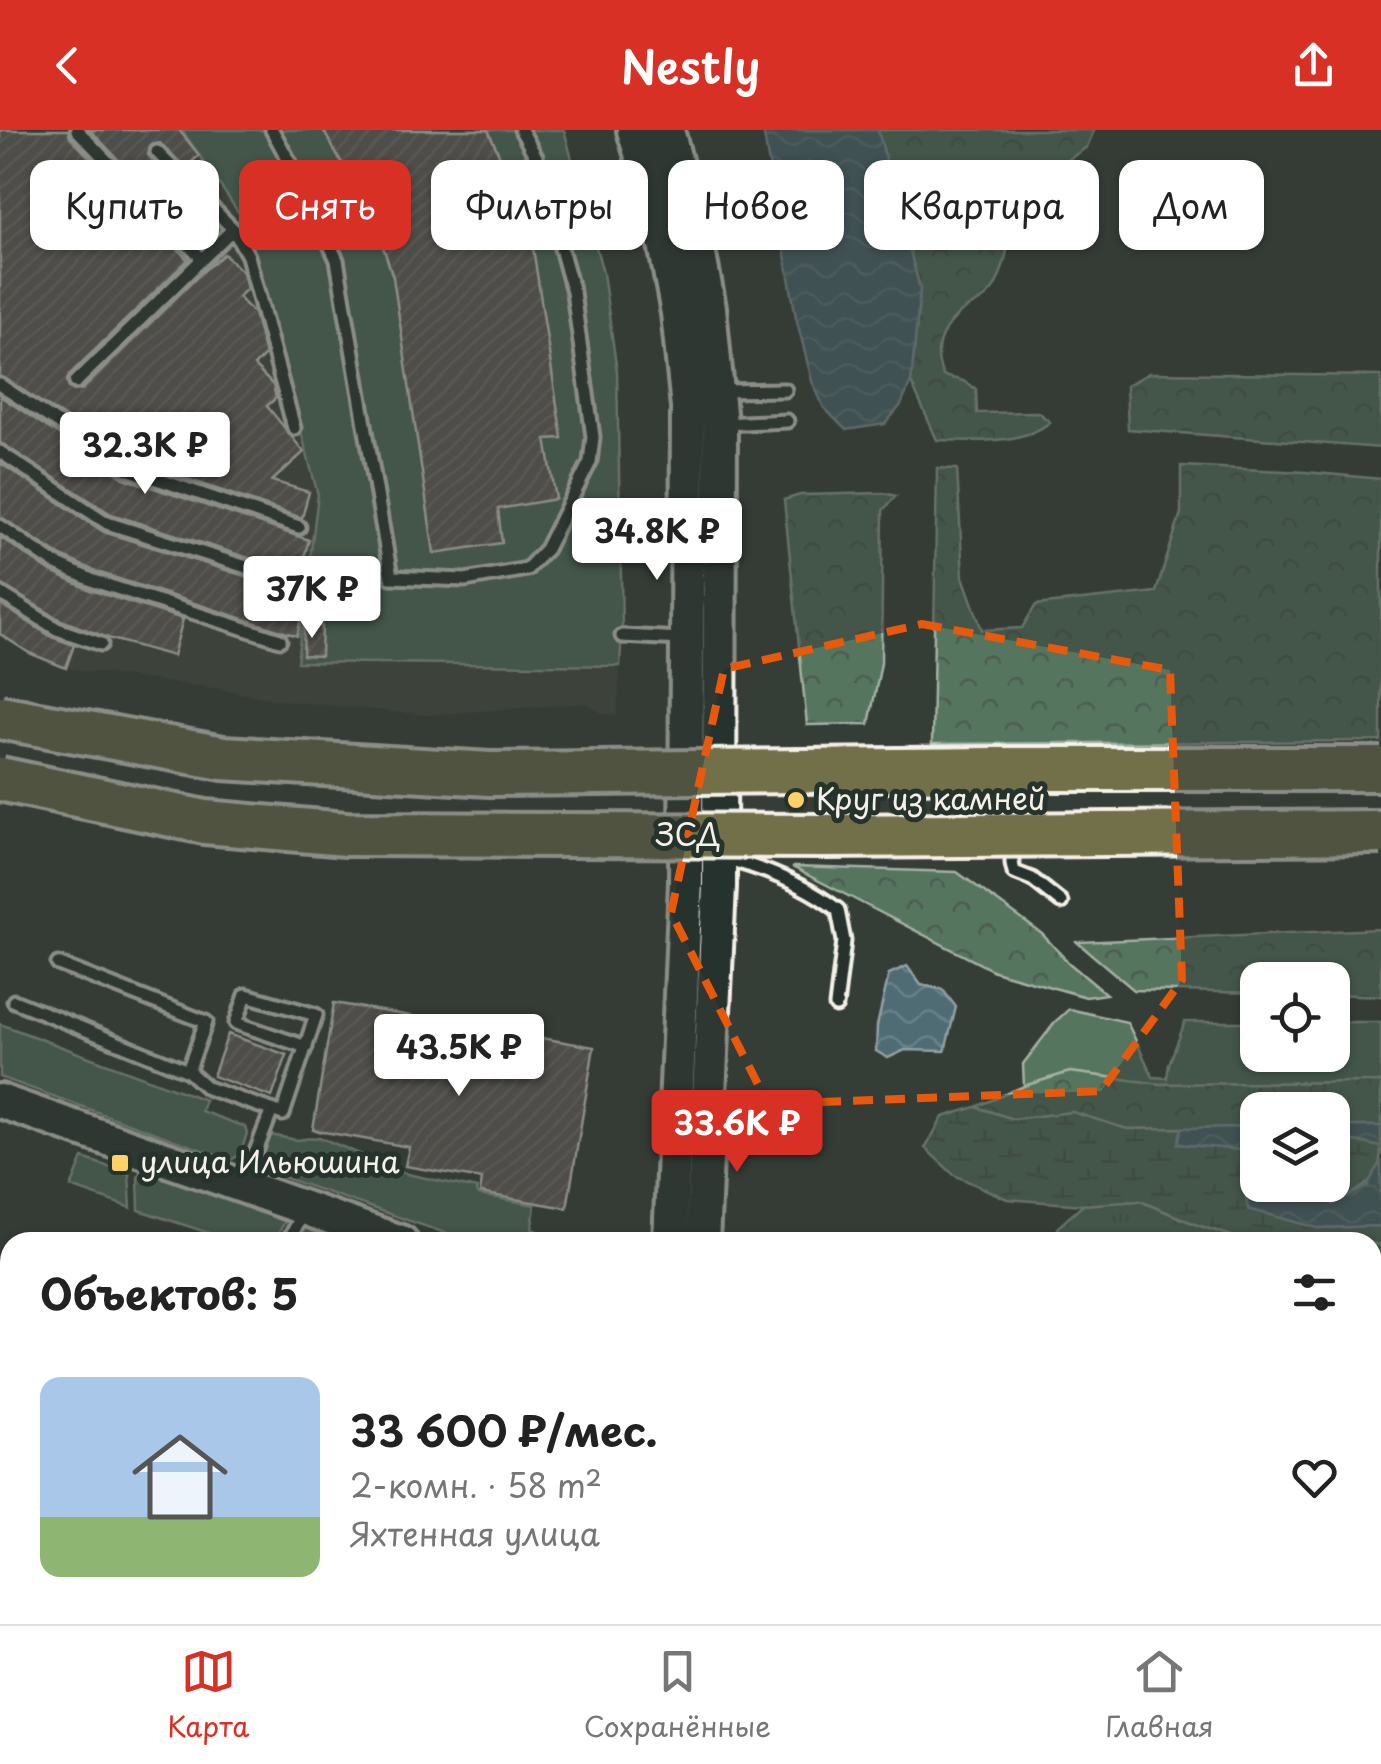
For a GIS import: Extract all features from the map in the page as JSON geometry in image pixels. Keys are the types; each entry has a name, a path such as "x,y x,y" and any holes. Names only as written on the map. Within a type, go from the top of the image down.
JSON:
{"highway":[{"path":"0,716 223,758 490,774 1381,769"},
{"name":"ЗСД","path":"0,779 206,822 346,834 1381,832"}],"main road":[{"path":"634,130 666,249 678,313 688,407 686,883 670,1232"},
{"path":"667,130 709,308 720,424 719,857 703,1232"},
{"path":"3,1110 372,1232"}],"lane":[{"path":"77,130 202,259"},
{"path":"272,130 337,260 391,577 465,580 527,569 546,549 590,462 593,437 574,292 536,157 521,130"},
{"path":"157,152 233,229 248,256 294,428"},
{"path":"76,382 233,229"},
{"path":"0,384 127,470 299,527"},
{"path":"688,407 717,390 785,390"},
{"path":"688,407 720,424 787,421"},
{"path":"0,452 107,524 294,582"},
{"path":"0,526 56,564 94,581 280,640"},
{"path":"0,592 57,630 101,644"},
{"path":"622,636 688,639"},
{"path":"1061,902 1032,879 1014,872 1012,864 1012,799 1048,776 1337,775"},
{"path":"719,857 800,887 838,910 844,942 836,1006"},
{"path":"58,964 206,1022 188,1071"},
{"path":"14,1001 188,1071 207,1088 283,1114 306,1047 316,1014 246,995 236,1022 306,1047"},
{"path":"242,1186 272,1110"},
{"path":"293,1232 305,1209"}],"highlighted area":[{"path":"922,624 1170,670 1182,980 1101,1091 768,1104 671,913 724,669"}],"shaded area":[{"path":"0,130 182,130 203,160 30,160 30,250 219,250 219,184 239,213 239,250 253,250 319,495 297,662 620,666 617,715 603,714 586,703 426,715 285,701 66,668 29,653 0,635"}],"green space":[{"path":"182,130 564,130 572,160 431,160 431,250 597,250 617,372 620,666 297,662 318,495 252,250 411,250 411,160 239,160 239,213 219,184 219,160 203,160"},
{"path":"878,130 1094,130 1087,147 1068,160 886,160"},
{"path":"910,250 1007,250 995,286 952,321 942,335 938,350 940,367 943,376 976,389 977,413 1038,412 1050,422 1011,438 937,440 911,382 920,289"},
{"path":"1149,373 1381,376 1381,448 1128,429 1126,386"},
{"path":"1181,466 1381,479 1381,741 932,744 937,468 957,469 963,577 982,630 1022,628 1036,605 1156,592 1181,513"},
{"path":"800,495 896,496 883,510 881,663 869,724 807,725 784,500"},
{"path":"792,867 957,872 1042,934 1106,994 1086,997 994,971"},
{"path":"1381,929 1381,996 1350,995 1350,962 1240,962 1240,993 1134,990 1077,942"},
{"path":"1069,1009 1127,1022 1153,1077 1167,1078 1185,1022 1240,1022 1240,1072 1350,1072 1350,1022 1381,1022 1381,1082 1160,1084 1070,1072 1024,1086 1023,1064"},
{"path":"0,1024 205,1100 201,1111 245,1127 247,1133 240,1155 230,1160 0,1077"},
{"path":"1070,1072 1160,1084 1381,1082 1381,1126 1350,1126 1350,1092 1240,1092 1240,1127 1127,1129 1072,1112 1013,1119 976,1107"},
{"path":"976,1107 1013,1119 1072,1112 1127,1129 1182,1128 1178,1144 1240,1150 1240,1202 1271,1202 1317,1228 1381,1226 1381,1232 1219,1232 1140,1201 1083,1205 1007,1199 954,1175 925,1148 943,1117"},
{"path":"319,1137 407,1174 477,1189 479,1195 535,1205 532,1229 539,1232 442,1232 262,1170 258,1164 267,1138"},
{"path":"1350,1141 1381,1147 1373,1177 1350,1195"},
{"path":"83,1158 129,1174 131,1208 71,1187"},
{"path":"141,1168 286,1220 279,1232 206,1232 139,1210"},
{"path":"1140,1201 1219,1232 1058,1232 1058,1227 1083,1205"}],"water":[{"path":"763,130 878,130 886,160 864,160 864,250 910,250 920,289 911,382 901,405 885,424 846,430 824,408 812,381 784,250 844,250 844,160 768,160"},
{"path":"907,966 921,985 942,989 956,1007 945,1051 905,1050 888,1058 876,1051 877,1026 889,974"},
{"path":"1350,1126 1381,1126 1381,1147 1350,1141"},
{"path":"1240,1127 1240,1150 1178,1144 1182,1128"},
{"path":"1381,1160 1381,1226 1317,1228 1248,1209 1247,1202 1350,1202 1350,1195 1367,1186"}],"building":[{"path":"0,130 68,130 92,160 30,160 30,250 178,250 188,260 69,375 69,388 83,389 224,254 243,272 247,289 238,297 254,313 265,355 254,366 273,385 276,398 267,406 304,452 272,481 309,492 302,518 131,460 0,376"},
{"path":"90,130 179,130 199,155 194,160 178,160 160,143 151,145 148,155 152,160 119,160"},
{"path":"323,130 488,130 502,160 431,160 431,250 533,250 562,438 546,439 556,499 498,509 502,543 434,553 393,277 384,250 411,250 411,160 340,160"},
{"path":"0,396 124,478 309,540 299,574 111,514 0,443"},
{"path":"0,463 104,532 306,595 297,636 97,572 61,556 0,517"},
{"path":"0,537 51,572 90,590 183,619 173,656 61,620 0,584"},
{"path":"0,604 52,637 74,645 66,668 29,653 0,634"},
{"path":"304,625 322,626 321,656 303,655"},
{"path":"334,1003 594,1047 567,1208 480,1193 482,1179 405,1166 409,1147 313,1130"},
{"path":"228,1034 287,1055 272,1097 213,1076"}],"place":[{"name":"Круг из камней","path":"796,800"},
{"name":"улица Ильюшина","path":"120,1163"}]}
